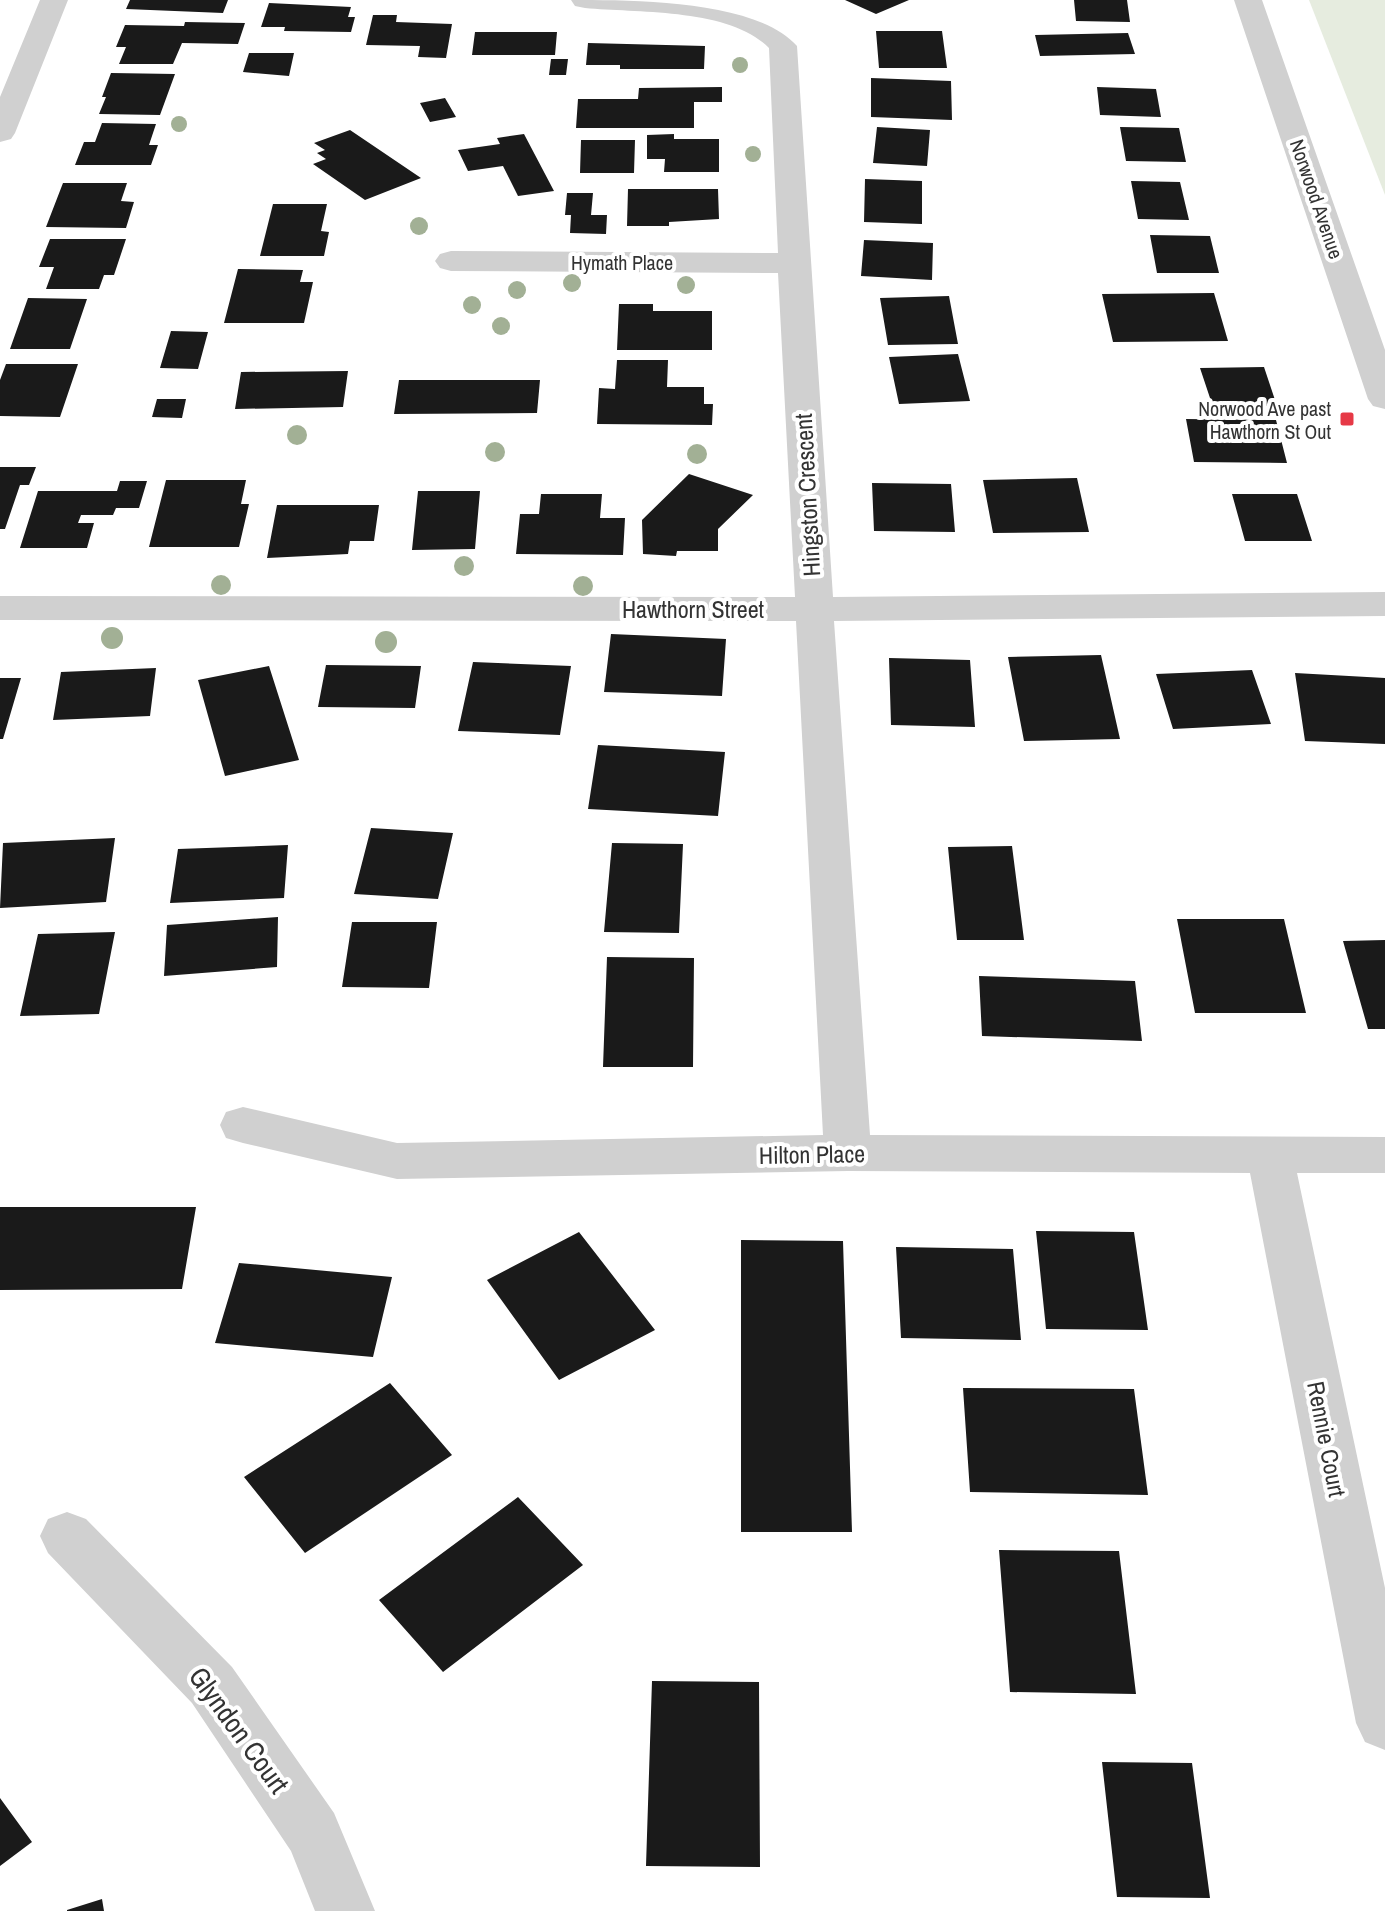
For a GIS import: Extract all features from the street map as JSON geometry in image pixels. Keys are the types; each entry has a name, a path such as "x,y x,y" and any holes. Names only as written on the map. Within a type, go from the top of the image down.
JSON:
{"street":[{"path":"0,133 54,0"},
{"name":"Hingston Crescent","path":"585,0 732,15 776,33 783,46 848,1153"},
{"name":"Norwood Avenue","path":"1248,0 1385,399"},
{"name":"Hymath Place","path":"451,261 794,263"},
{"name":"Hawthorn Street","path":"0,608 814,609 1385,604"},
{"name":"Hilton Place","path":"243,1125 397,1161 848,1153 1385,1155"},
{"name":"Rennie Court","path":"1270,1156 1385,1723"},
{"name":"Glyndon Court","path":"67,1536 212,1685 313,1833 345,1911"}],"shaded area":[{"path":"1309,0 1385,0 1385,195"}],"building":[{"path":"130,0 228,0 223,13 126,9"},
{"path":"845,0 909,0 876,14"},
{"path":"1074,0 1127,0 1130,22 1076,21"},
{"path":"269,3 351,7 348,17 355,17 351,32 284,31 285,27 261,27"},
{"path":"373,15 397,15 396,22 452,24 446,58 418,57 420,46 366,45"},
{"path":"185,22 245,23 238,44 182,43 173,64 119,64 126,47 116,47 125,25 184,26"},
{"path":"876,31 942,31 947,68 879,68"},
{"path":"475,32 557,32 555,55 472,55"},
{"path":"1128,33 1135,54 1040,56 1035,35"},
{"path":"588,43 705,46 704,69 620,69 620,65 586,65"},
{"path":"249,53 294,53 289,76 243,72"},
{"path":"551,59 568,59 566,75 549,75"},
{"path":"111,73 175,74 160,115 99,114"},
{"path":"871,78 951,81 952,120 871,117"},
{"path":"722,87 722,102 694,102 694,128 576,128 578,99 638,99 639,88"},
{"path":"1097,87 1156,89 1161,117 1100,115"},
{"path":"445,98 456,117 430,122 420,103"},
{"path":"102,123 156,124 149,145 158,145 151,165 75,165 84,142 95,142"},
{"path":"877,127 930,130 927,166 873,163"},
{"path":"1120,127 1179,128 1186,162 1126,161"},
{"path":"350,130 421,178 365,200 313,164 326,159 317,153 325,150 314,143"},
{"path":"524,134 554,191 518,196 503,166 468,171 458,150 500,144 497,138"},
{"path":"674,134 674,139 719,139 719,172 664,172 665,159 647,159 647,135"},
{"path":"581,140 635,140 634,173 580,173"},
{"path":"865,179 922,181 922,224 864,222"},
{"path":"1131,181 1180,182 1189,220 1138,219"},
{"path":"63,183 127,183 121,201 134,202 126,228 46,227"},
{"path":"628,189 718,189 719,219 669,222 669,226 627,226"},
{"path":"567,193 593,193 591,215 607,215 606,234 570,233 571,215 565,215"},
{"path":"273,204 327,204 321,231 329,232 324,256 260,256"},
{"path":"1150,235 1210,236 1219,273 1157,273"},
{"path":"50,239 126,239 114,275 104,275 99,289 46,289 54,267 39,267"},
{"path":"864,240 933,243 932,280 861,276"},
{"path":"238,269 303,270 300,282 313,282 304,323 224,323"},
{"path":"1214,293 1228,341 1113,342 1102,294"},
{"path":"949,296 958,344 888,345 880,298"},
{"path":"28,298 87,299 70,349 10,349"},
{"path":"619,304 653,304 653,311 712,311 712,350 617,350"},
{"path":"171,331 208,332 198,369 160,368"},
{"path":"958,354 970,401 899,404 889,357"},
{"path":"617,360 668,360 667,387 704,387 704,404 713,404 712,425 597,424 599,388 615,389"},
{"path":"6,364 78,364 60,417 0,416 0,380"},
{"path":"1264,367 1277,406 1213,407 1200,368"},
{"path":"348,371 343,407 235,409 241,372"},
{"path":"399,380 540,380 537,413 394,414"},
{"path":"157,399 186,399 182,418 152,417"},
{"path":"1186,419 1276,420 1287,463 1194,462"},
{"path":"0,467 36,467 29,485 20,485 5,529 0,529"},
{"path":"689,474 753,495 718,529 718,551 677,551 676,556 643,554 642,520"},
{"path":"1077,478 1089,532 993,533 983,480"},
{"path":"166,480 246,480 241,504 249,504 239,547 149,547"},
{"path":"120,481 147,481 139,508 116,508 113,515 81,515 78,523 94,523 87,548 20,548 38,491 117,491"},
{"path":"872,483 951,484 955,532 874,531"},
{"path":"418,491 480,491 475,549 412,550"},
{"path":"541,494 602,494 600,518 625,518 623,555 516,554 520,514 539,514"},
{"path":"1232,494 1297,494 1312,541 1245,541"},
{"path":"277,505 379,505 374,541 350,541 348,554 267,558"},
{"path":"611,634 726,639 722,696 604,692"},
{"path":"1101,655 1120,739 1024,741 1008,657"},
{"path":"889,658 970,660 975,727 891,725"},
{"path":"473,662 571,666 560,735 458,731"},
{"path":"326,665 421,666 415,708 318,707"},
{"path":"269,666 299,760 225,776 198,680"},
{"path":"156,668 150,716 53,720 61,672"},
{"path":"1252,670 1271,724 1173,729 1156,674"},
{"path":"1295,673 1385,678 1385,744 1305,741"},
{"path":"0,678 21,678 3,739 0,739"},
{"path":"598,745 725,752 718,816 588,809"},
{"path":"371,828 453,833 438,899 354,894"},
{"path":"115,838 106,902 0,908 3,843"},
{"path":"612,843 683,844 679,933 604,932"},
{"path":"288,845 284,898 170,903 178,849"},
{"path":"1012,846 1024,940 957,940 948,847"},
{"path":"278,917 277,967 164,976 167,925"},
{"path":"1177,919 1284,919 1306,1013 1195,1013"},
{"path":"352,922 437,922 429,988 342,987"},
{"path":"115,932 99,1014 20,1016 38,934"},
{"path":"1385,940 1385,1029 1368,1029 1343,941"},
{"path":"607,957 694,958 693,1067 603,1067"},
{"path":"979,976 1135,981 1142,1041 982,1036"},
{"path":"0,1207 196,1207 182,1289 0,1290"},
{"path":"1036,1231 1134,1232 1148,1330 1046,1329"},
{"path":"579,1232 655,1330 559,1380 487,1280"},
{"path":"741,1240 843,1241 852,1532 741,1532"},
{"path":"896,1247 1013,1249 1021,1340 901,1338"},
{"path":"239,1263 392,1277 373,1357 215,1343"},
{"path":"390,1383 452,1455 305,1553 244,1477"},
{"path":"963,1388 1134,1389 1148,1495 970,1492"},
{"path":"518,1497 583,1565 443,1672 379,1600"},
{"path":"999,1550 1119,1551 1136,1694 1010,1692"},
{"path":"652,1681 759,1682 760,1867 646,1866"},
{"path":"1102,1762 1192,1763 1210,1898 1117,1897"},
{"path":"0,1798 32,1842 0,1866"},
{"path":"102,1899 104,1911 67,1911 67,1910"}],"place":[{"name":"Norwood Ave past Hawthorn St Out","path":"1347,419"}]}
